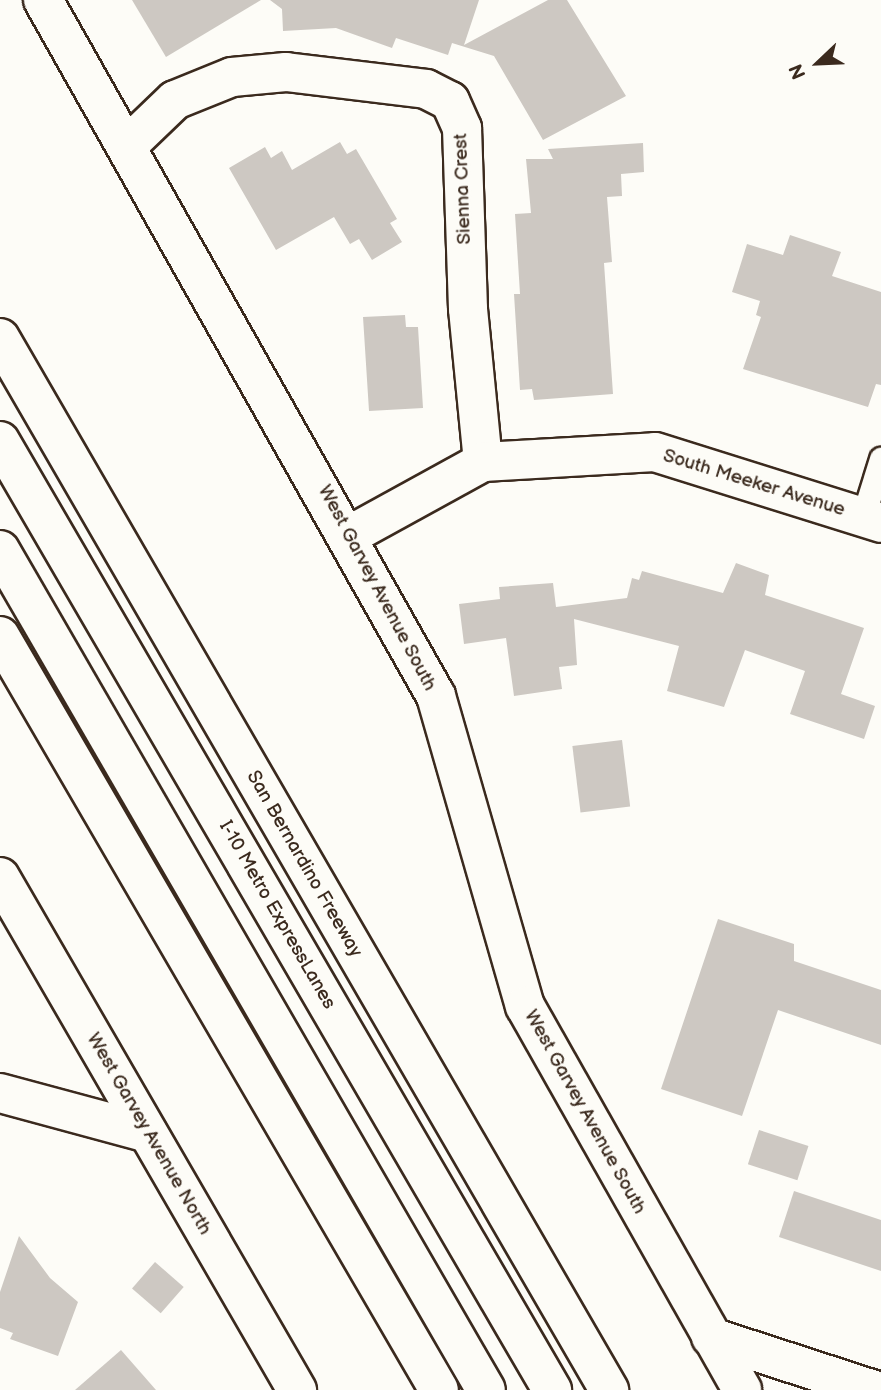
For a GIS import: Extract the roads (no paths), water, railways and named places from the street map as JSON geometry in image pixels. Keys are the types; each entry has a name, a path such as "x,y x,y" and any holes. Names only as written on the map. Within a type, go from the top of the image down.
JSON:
{"main road":[{"name":"West Garvey Avenue South","path":"43,0 350,535 436,696 525,1006 742,1390"},
{"name":"Sienna Crest","path":"127,146 175,100 232,77 286,72 426,89 450,101 462,128 468,309 482,462"},
{"name":"San Bernardino Freeway","path":"0,338 609,1390"},
{"name":"I-10 Metro ExpressLanes","path":"0,441 552,1390"},
{"name":"South Meeker Avenue","path":"350,535 482,462 655,452 872,520"},
{"path":"0,550 486,1390"},
{"path":"0,636 439,1390"},
{"name":"West Garvey Avenue North","path":"0,877 297,1390"},
{"path":"0,1093 148,1133"},
{"path":"711,1337 874,1390"}],"lane":[{"path":"872,520 881,459"}]}
